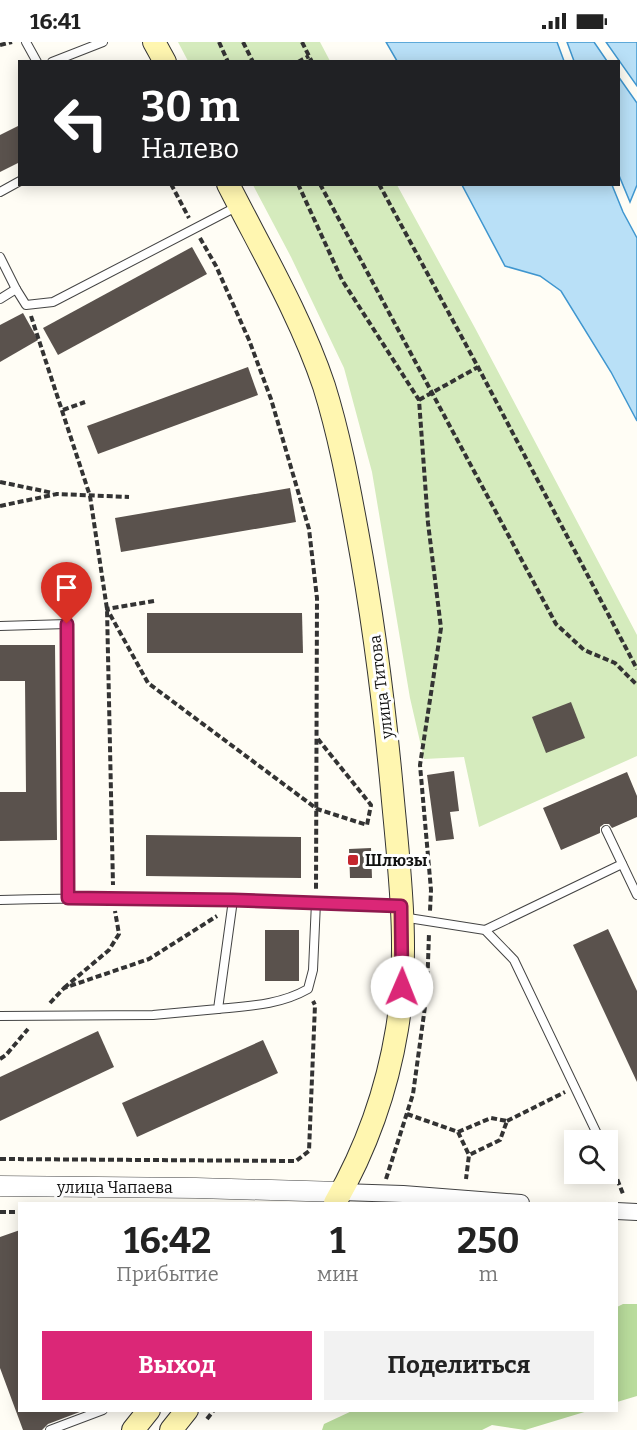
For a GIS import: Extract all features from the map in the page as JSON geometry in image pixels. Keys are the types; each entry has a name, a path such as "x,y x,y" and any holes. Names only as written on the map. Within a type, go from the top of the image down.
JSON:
{"main road":[{"path":"154,42 164,60"},
{"name":"улица Титова","path":"229,186 300,329 323,384 343,454 379,665 402,912 402,987 398,1028 389,1071 368,1136 338,1198"},
{"path":"133,1430 147,1412"},
{"path":"171,1430 185,1412"}],"street":[{"name":"улица Чапаева","path":"0,1186 196,1188 224,1202"},
{"path":"196,1188 338,1198 403,1194 508,1202"}],"lane":[{"path":"26,42 36,60"},
{"path":"57,60 103,42"},
{"path":"0,192 18,182"},
{"path":"0,257 26,305 53,302 239,205"},
{"path":"0,298 16,289"},
{"path":"0,626 67,624 68,898"},
{"path":"606,830 637,895"},
{"path":"485,930 622,864"},
{"path":"0,900 114,898 232,903 316,902 402,912 485,930 514,960 595,1130"},
{"path":"0,1016 153,1015 266,1004 294,997 308,989 313,970 316,902"},
{"path":"218,1009 232,903"},
{"path":"50,1430 98,1412"}],"path":[{"path":"0,45 12,42"},
{"path":"219,42 227,60"},
{"path":"243,42 252,60"},
{"path":"302,42 311,60"},
{"path":"302,60 309,56"},
{"path":"172,186 216,266 252,349 271,399 309,529 317,598 316,902"},
{"path":"299,186 342,280 419,400 428,523 441,628"},
{"path":"321,186 556,624 584,650 615,663 637,685"},
{"path":"380,186 637,669"},
{"path":"0,1059 6,1056 64,988 109,950 119,934 114,898 107,609 90,496 35,326 26,305"},
{"path":"419,400 478,367"},
{"path":"63,410 85,402"},
{"path":"0,482 57,494 129,497"},
{"path":"0,506 57,494"},
{"path":"107,609 154,601"},
{"path":"107,609 148,683 317,809 367,825 371,805 317,738"},
{"path":"64,988 149,959 232,903"},
{"path":"0,1159 296,1161 309,1151 315,1005 308,989"},
{"path":"406,1114 458,1132 491,1118 507,1121 575,1087"},
{"path":"469,1155 500,1140 507,1121"},
{"path":"458,1132 469,1155 466,1179"},
{"path":"618,1183 628,1211"},
{"path":"0,1212 18,1212"}],"green space":[{"path":"178,42 320,42 329,60 187,60"},
{"path":"254,186 398,186 637,635 637,756 479,827 464,757 424,759 410,698 372,472 344,368 291,257"},
{"path":"623,1304 637,1304 637,1396 618,1402 618,1306"},
{"path":"350,1412 584,1412 525,1430 492,1425 482,1430 322,1430 324,1424"}],"water":[{"path":"386,42 557,42 564,60 396,60"},
{"path":"567,42 594,42 606,60 574,60"},
{"path":"606,42 637,42 637,86 620,60"},
{"path":"620,79 637,103 637,185 630,202 620,178"},
{"path":"463,186 612,186 637,238 637,421 611,372 561,291 540,276 505,266"}],"building":[{"path":"18,126 18,163 0,172 0,135"},
{"path":"192,247 207,274 58,355 43,328"},
{"path":"23,313 38,340 0,362 0,325"},
{"path":"248,367 258,395 98,454 87,426"},
{"path":"290,488 296,522 121,552 115,518"},
{"path":"147,613 302,613 303,653 147,653"},
{"path":"0,645 55,645 57,840 0,841 0,792 26,792 25,681 0,681"},
{"path":"571,702 585,738 546,753 532,717"},
{"path":"454,771 459,811 450,812 454,839 436,841 427,775"},
{"path":"627,772 637,796 637,817 612,828 609,824 604,824 600,827 600,833 561,850 543,808"},
{"path":"146,835 301,837 301,878 146,876"},
{"path":"371,848 372,878 350,878 349,849"},
{"path":"608,929 637,991 637,1082 573,945"},
{"path":"265,930 299,930 299,981 265,981"},
{"path":"98,1031 114,1067 0,1121 0,1077"},
{"path":"263,1040 278,1073 137,1137 122,1103"},
{"path":"18,1231 18,1412 80,1412 48,1424 42,1430 23,1430 0,1368 0,1237"}],"place":[{"name":"Шлюзы","path":"353,860"}],"route":[{"path":"67,624 68,898 233,900 401,906 402,987"}]}
